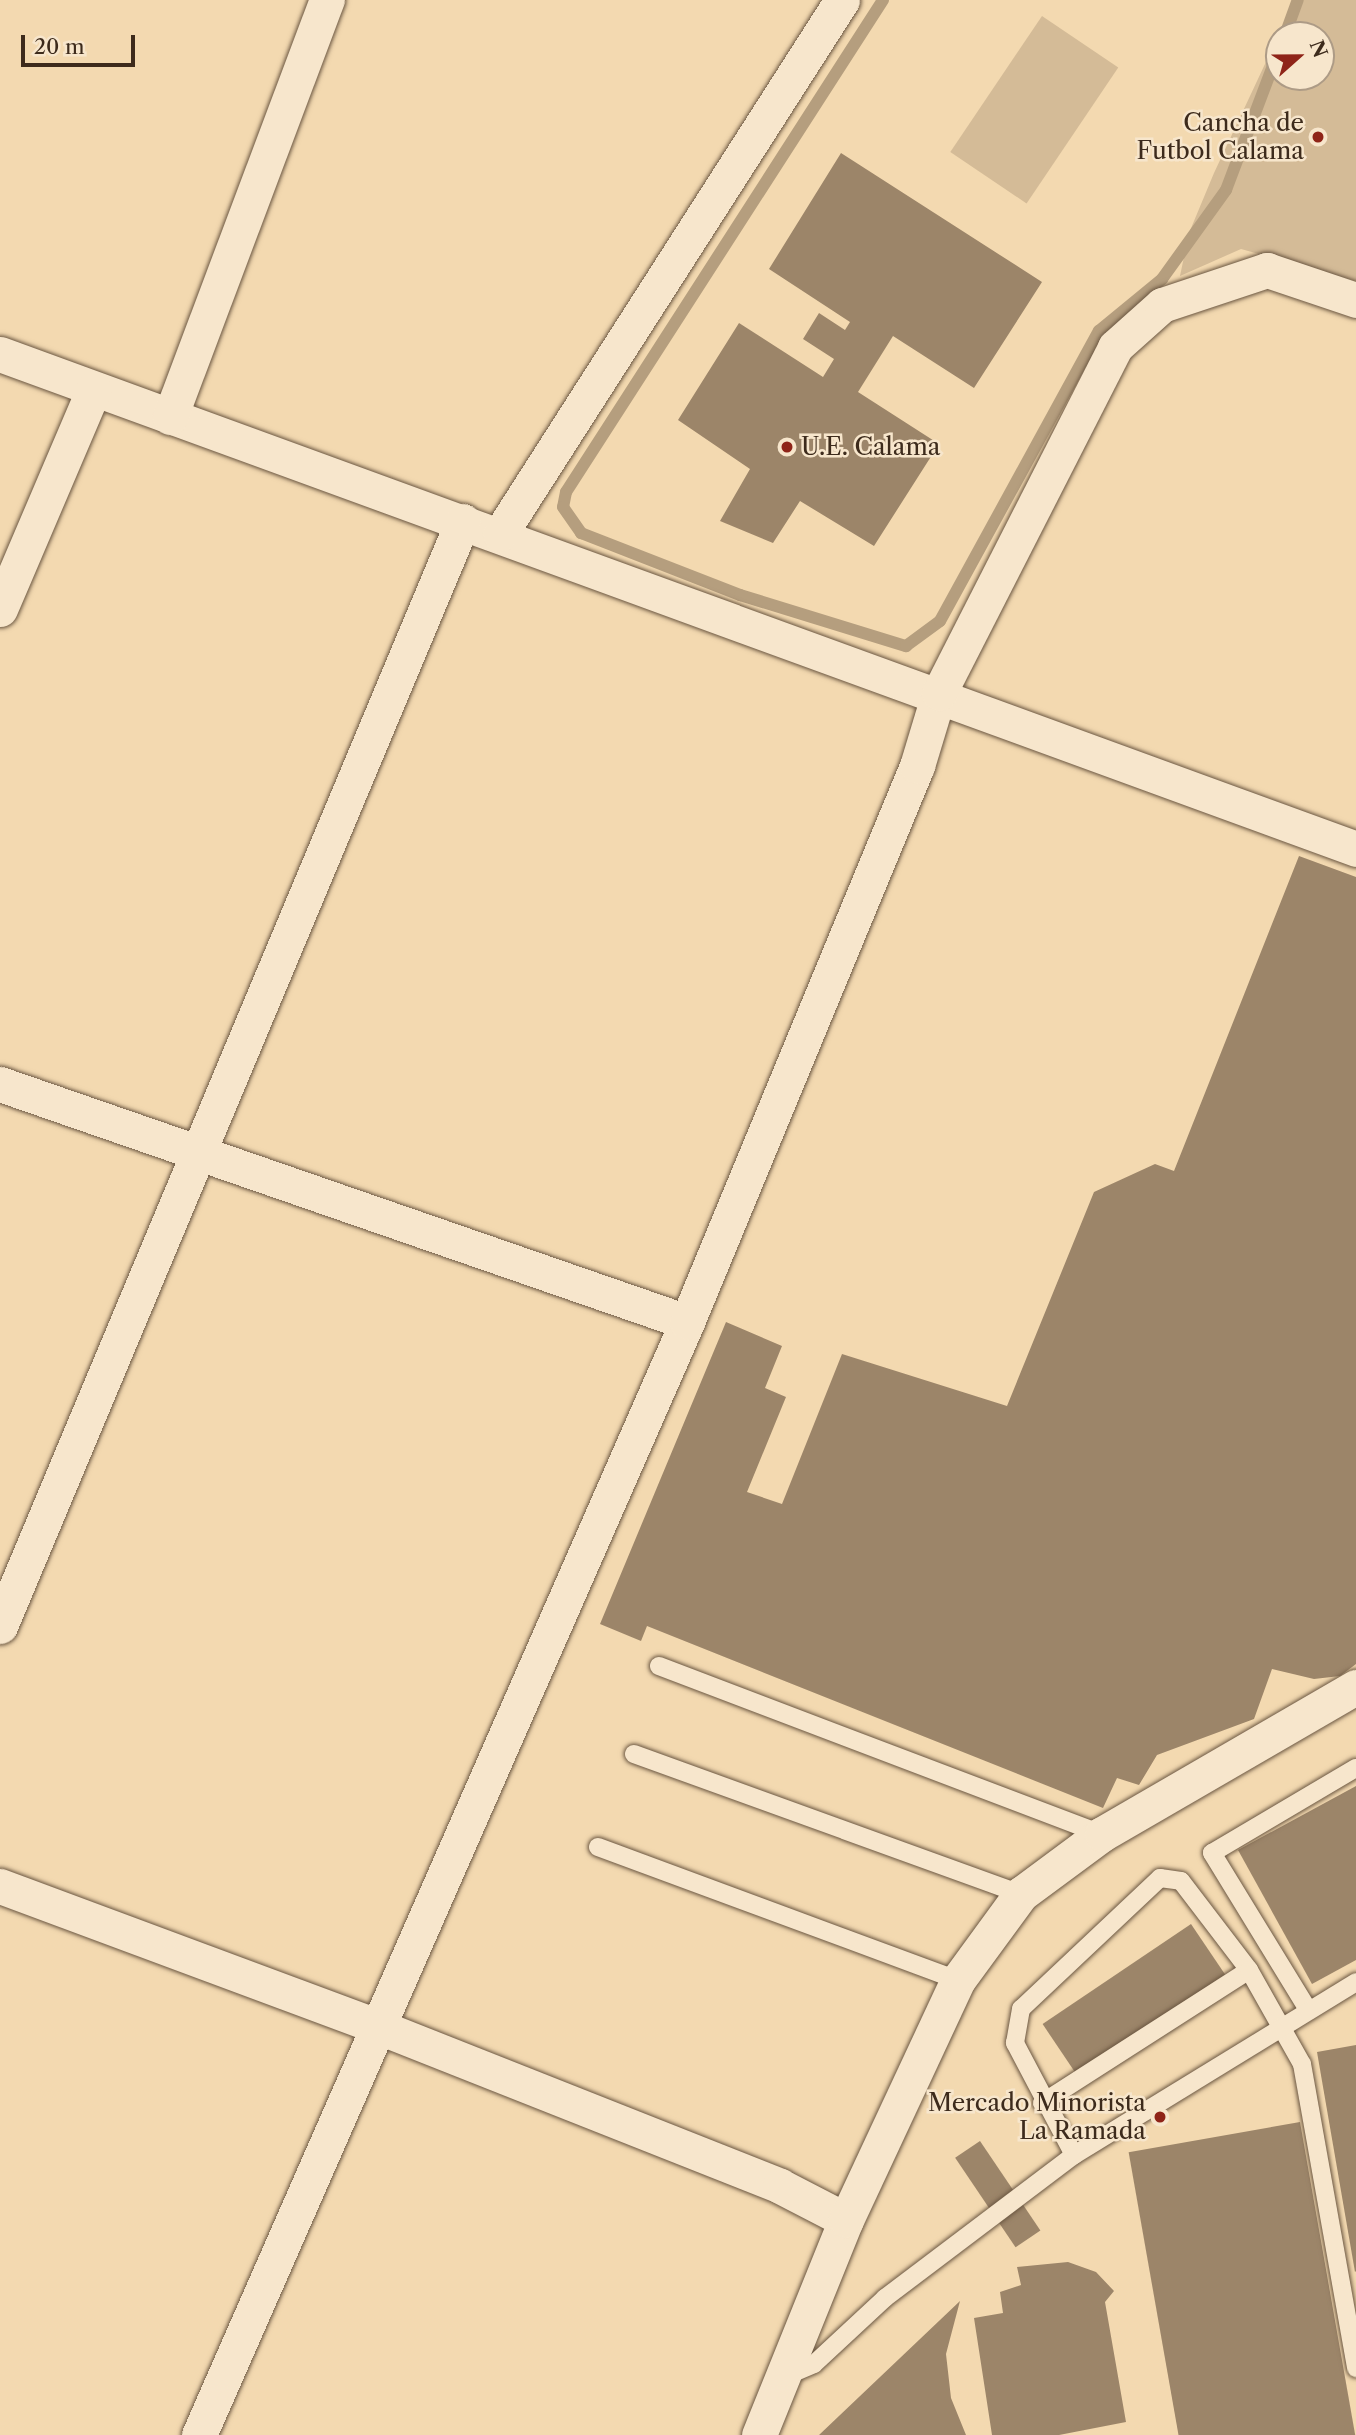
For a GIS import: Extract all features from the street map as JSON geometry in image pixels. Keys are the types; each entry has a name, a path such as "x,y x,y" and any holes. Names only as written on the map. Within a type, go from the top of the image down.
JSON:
{"street":[{"path":"170,417 327,0"},
{"path":"500,534 842,0"},
{"path":"199,2435 687,1322 917,766 939,693 1115,347 1162,305 1267,270 1356,300"},
{"path":"0,354 939,693 1356,849"},
{"path":"0,609 94,389"},
{"path":"0,1626 201,1156 463,521"},
{"path":"0,1084 201,1156 687,1322"},
{"path":"759,2435 846,2220 958,1980 1021,1894 1102,1834 1356,1687"},
{"path":"0,1886 379,2027 780,2186 846,2220"}],"lane":[{"path":"659,1666 1102,1834"},
{"path":"634,1755 1021,1894"},
{"path":"1307,2008 1212,1853 1356,1768"},
{"path":"598,1847 958,1980"},
{"path":"1074,2155 1042,2103 1015,2043 1021,2010 1160,1878 1189,1887 1249,1970 1282,2024 1302,2064 1356,2368"},
{"path":"1042,2103 1249,1970"},
{"path":"782,2378 814,2364 885,2298 1074,2155 1307,2008 1356,1982"}],"shaded area":[{"path":"1295,0 1356,0 1356,281 1241,249 1180,276 1189,233 1265,64 1265,91 1335,91 1335,21 1285,21"},
{"path":"1042,16 1118,67 1027,203 950,152"}],"building":[{"path":"841,153 1042,282 974,388 893,336 858,392 939,444 874,546 800,501 773,543 720,521 750,469 678,420 739,323 823,377 834,359 803,339 819,313 845,330 850,322 769,269"},
{"path":"1299,856 1356,877 1356,1664 1340,1676 1314,1679 1272,1669 1254,1719 1157,1755 1139,1785 1117,1778 1103,1808 647,1626 641,1641 600,1624 726,1322 782,1346 765,1388 786,1397 747,1492 782,1504 842,1354 1007,1406 1094,1192 1155,1164 1174,1171"},
{"path":"1356,1786 1356,1960 1312,1984 1238,1850"},
{"path":"1191,1924 1225,1975 1077,2075 1043,2024"},
{"path":"1356,2045 1356,2271 1355,2272 1317,2052"},
{"path":"1300,2122 1355,2435 1179,2435 1129,2152"},
{"path":"980,2141 1040,2231 1016,2247 955,2158"},
{"path":"1068,2262 1096,2272 1114,2291 1105,2302 1126,2422 1059,2435 992,2435 974,2318 1003,2313 1000,2292 1021,2285 1017,2267"},
{"path":"960,2301 946,2354 951,2398 966,2435 819,2435"}],"waterway":[{"path":"883,0 566,492 563,507 581,533 740,595 906,646 940,621 1099,331 1162,279 1226,190 1265,87"},
{"path":"1290,21 1298,0"}],"place":[{"name":"Cancha de Futbol Calama","path":"1318,137"},
{"name":"U.E. Calama","path":"787,447"},
{"name":"Mercado Minorista La Ramada","path":"1160,2117"}]}
